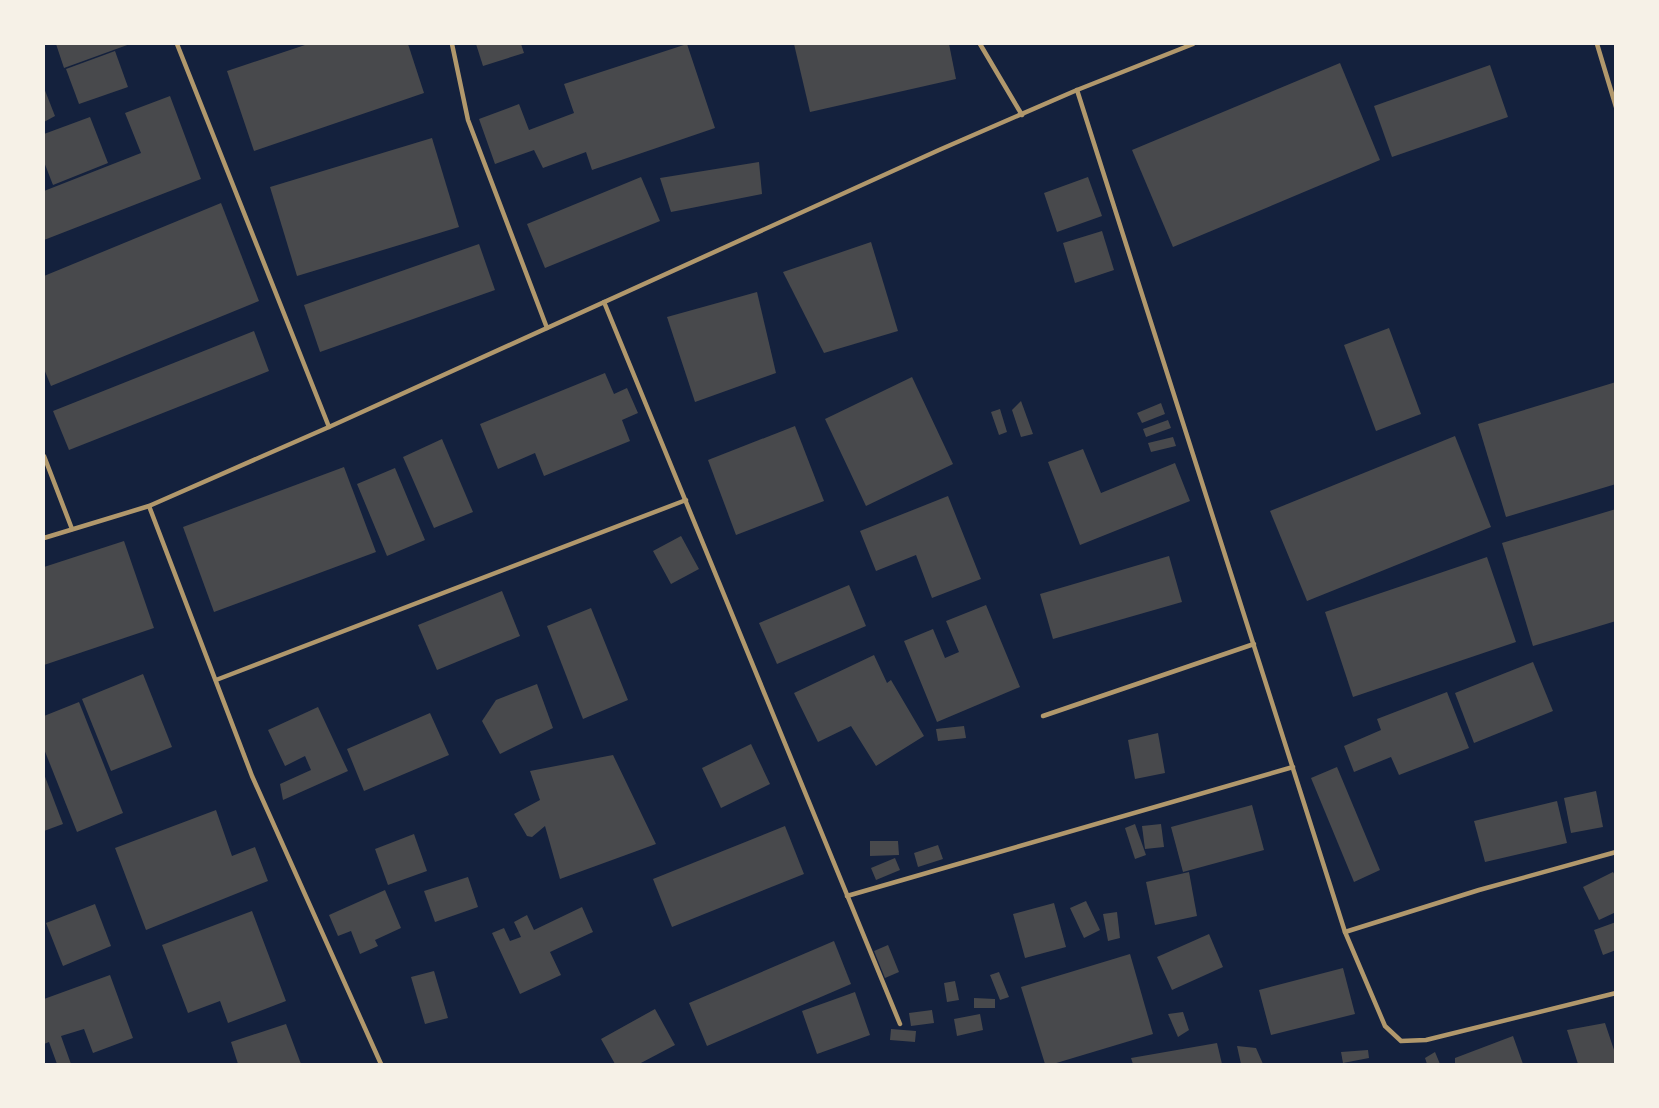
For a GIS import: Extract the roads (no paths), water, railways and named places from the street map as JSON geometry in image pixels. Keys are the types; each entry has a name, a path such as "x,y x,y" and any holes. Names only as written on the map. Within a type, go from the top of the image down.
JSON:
{"lane":[{"path":"177,44 329,427"},
{"path":"452,44 468,120 547,328"},
{"path":"980,44 1022,115"},
{"path":"44,538 149,506 329,427 939,150 1077,90 1193,44"},
{"path":"1597,44 1616,107"},
{"path":"1077,90 1345,932 1385,1026 1401,1041 1426,1040 1616,993"},
{"path":"604,302 900,1024"},
{"path":"44,456 72,529"},
{"path":"216,681 686,500"},
{"path":"149,506 252,776 381,1065"},
{"path":"1043,716 1254,644"},
{"path":"847,896 1293,766"},
{"path":"1345,932 1479,890 1616,852"}]}
